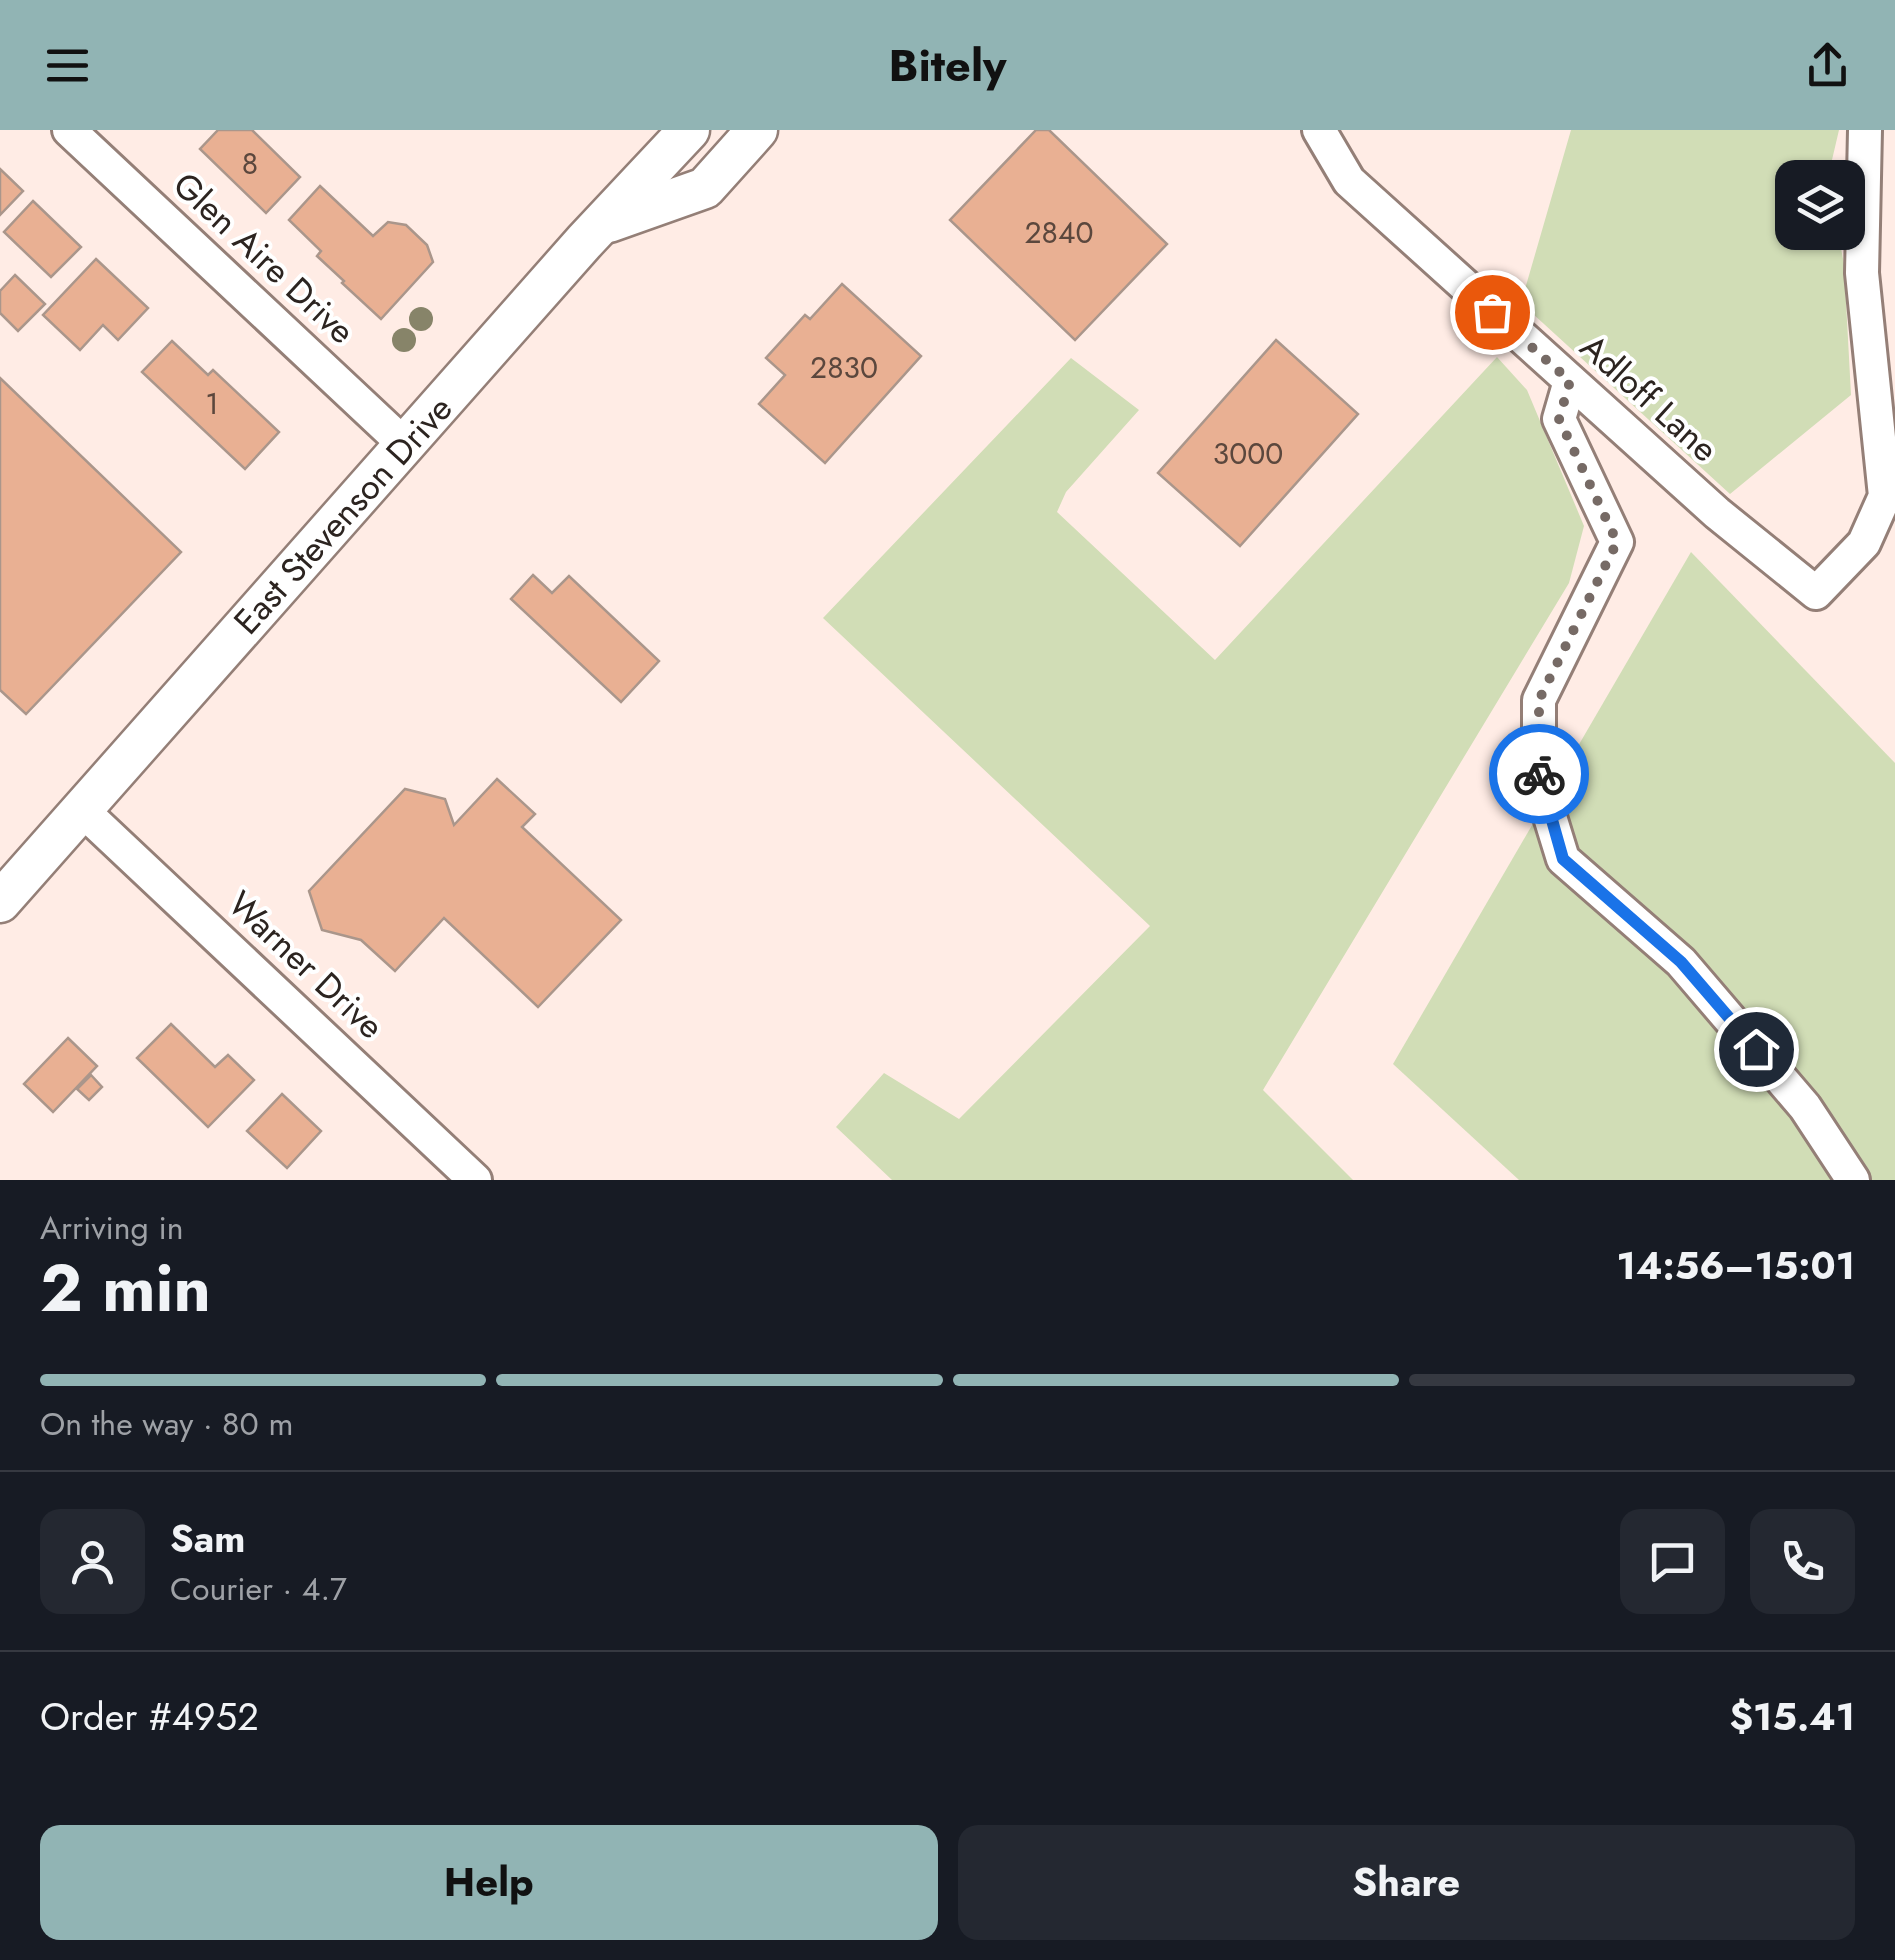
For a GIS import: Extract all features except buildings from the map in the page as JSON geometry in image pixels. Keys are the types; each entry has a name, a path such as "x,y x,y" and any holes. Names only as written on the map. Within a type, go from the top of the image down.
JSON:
{"main road":[{"name":"East Stevenson Drive","path":"0,902 600,225 689,130"},
{"path":"600,225 704,188 757,130"}],"street":[{"name":"Glen Aire Drive","path":"69,130 405,444"},
{"name":"Adloff Lane","path":"1318,130 1349,182 1717,513 1816,593 1864,543 1885,496 1862,272 1865,130"},
{"path":"1570,381 1559,419 1617,542 1539,700 1539,781 1563,859 1681,962 1805,1106 1853,1180"},
{"name":"Warner Drive","path":"82,810 475,1180"}],"green space":[{"path":"1571,130 1839,130 1832,160 1775,160 1775,250 1841,250 1851,395 1730,494 1521,303"},
{"path":"1497,357 1527,390 1584,526 1569,583 1263,1090 1353,1180 892,1180 836,1127 884,1073 959,1119 1150,926 823,618 1071,358 1139,410 1066,492 1057,512 1215,660"},
{"path":"1691,552 1895,763 1895,1180 1519,1180 1393,1064"}],"way so far":[{"path":"1492,312 1570,381 1559,419 1617,542 1539,700 1539,774"}],"route":[{"path":"1539,774 1563,859 1681,962 1756,1049"}]}
